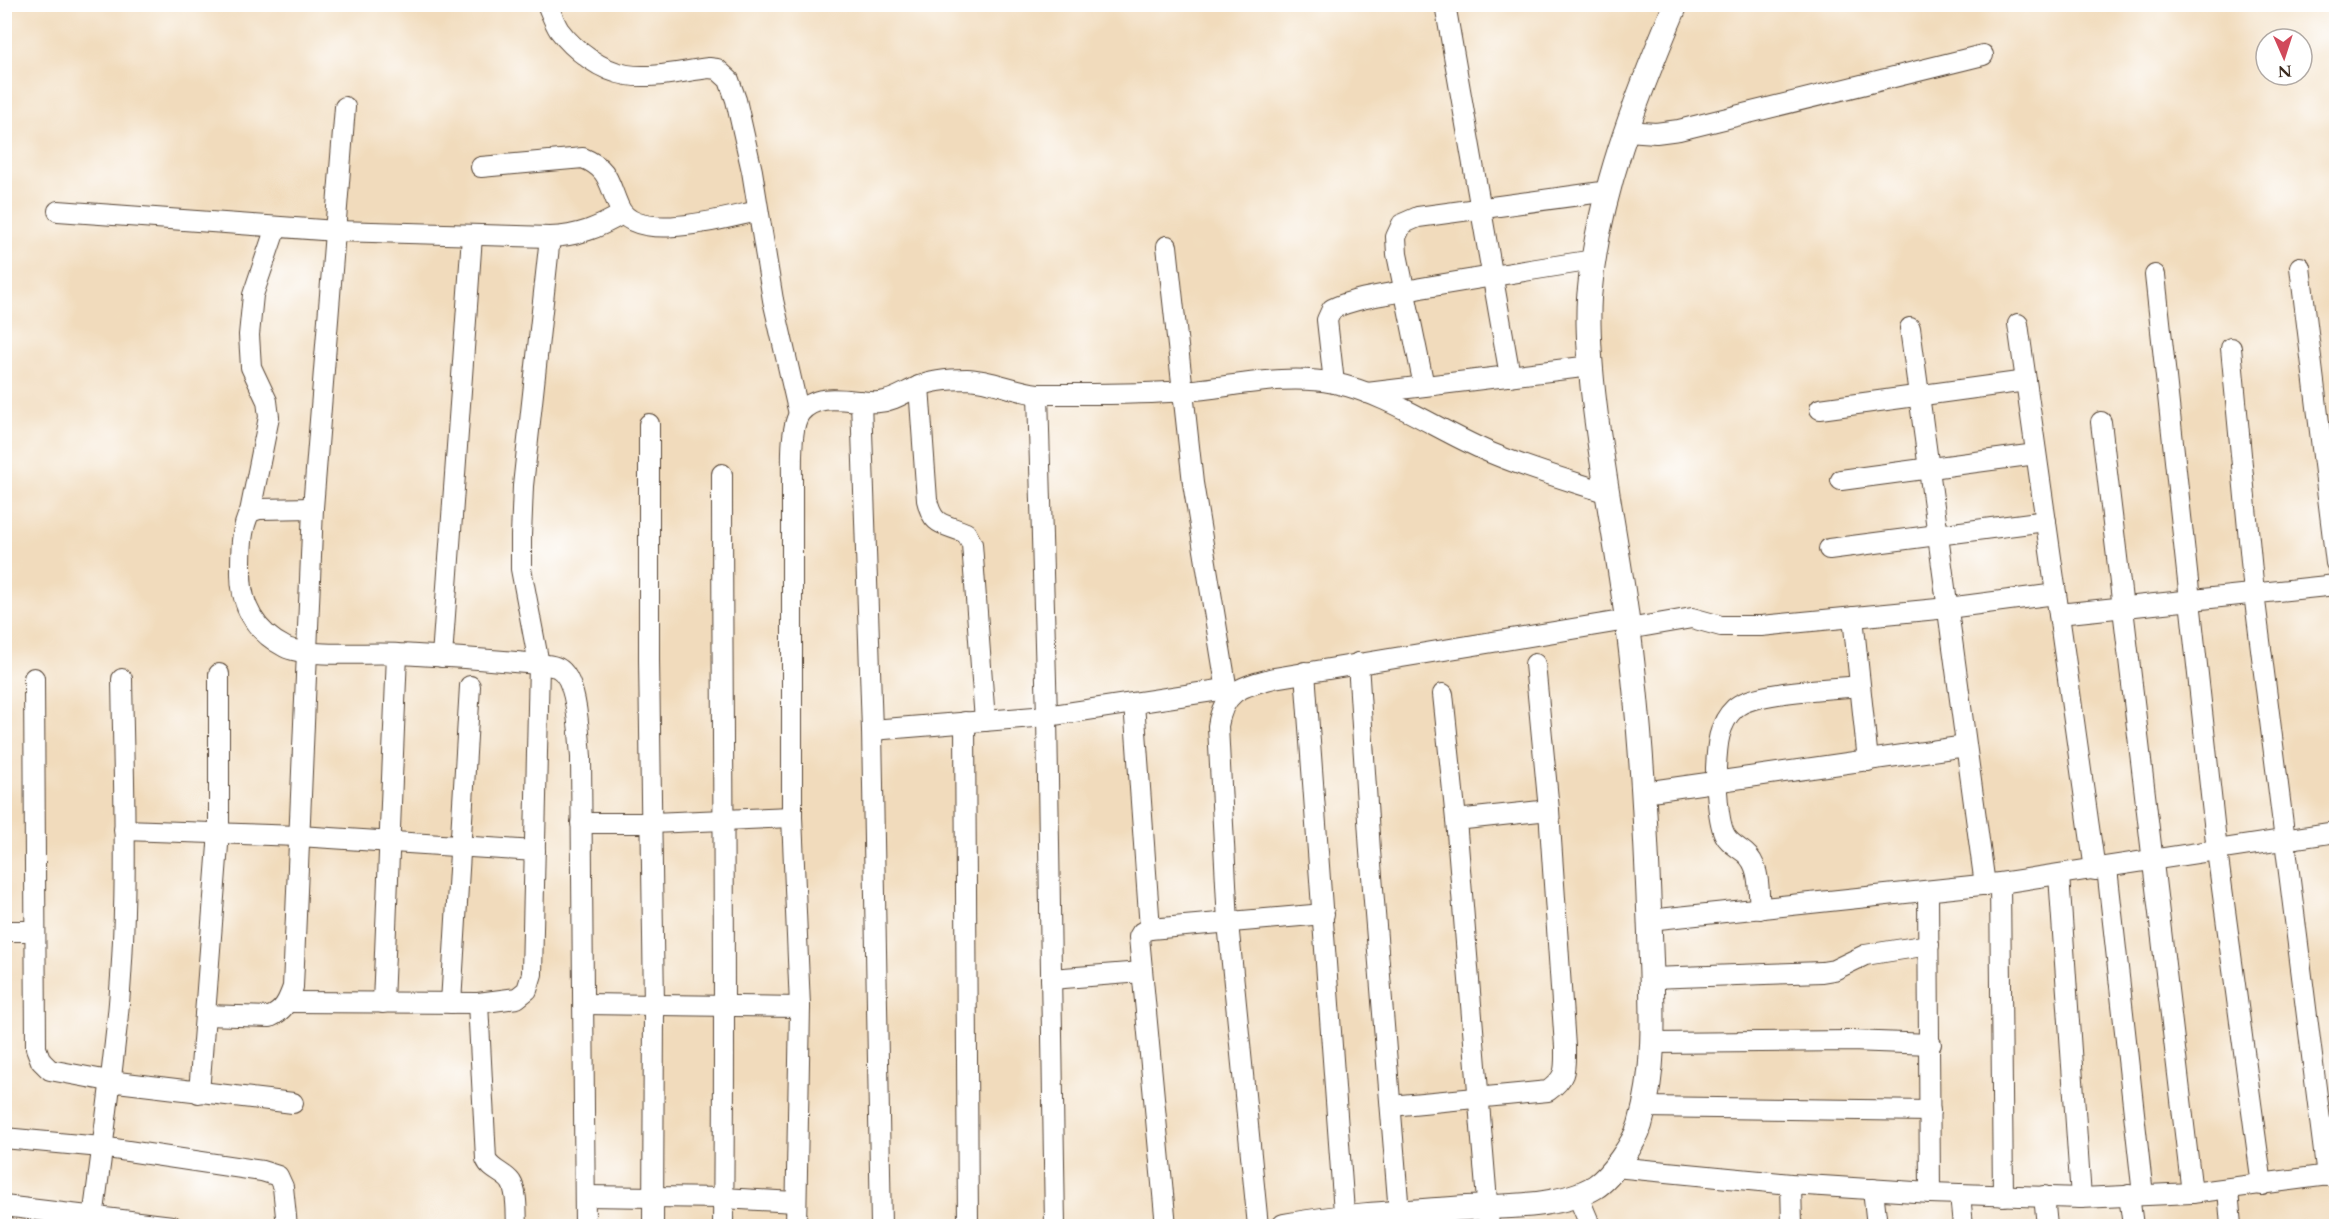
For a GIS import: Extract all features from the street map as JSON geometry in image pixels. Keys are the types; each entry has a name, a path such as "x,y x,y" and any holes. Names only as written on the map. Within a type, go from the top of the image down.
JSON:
{"main road":[{"path":"1284,1227 1346,1222 1400,1213 1427,1219 1487,1217 1558,1201 1596,1186 1615,1167 1639,1129 1653,1042 1644,792 1637,699 1628,624 1596,420 1588,301 1598,226 1647,70 1676,4"}],"street":[{"path":"547,4 558,28 569,42 599,65 617,72 644,75 709,68 723,74 729,80 736,100 752,171 773,300 799,414 794,428 792,481 792,817 800,1007 796,1227"},
{"path":"1445,4 1510,376"},
{"path":"1627,131 1656,133 1678,130 1983,56"},
{"path":"205,1015 270,1017 280,1013 288,1002 293,987 313,508 345,107"},
{"path":"481,167 582,158 597,164 606,175 622,214 635,221 655,226 675,226 758,211"},
{"path":"1424,386 1397,254 1396,237 1402,224 1418,217 1480,207 1609,191"},
{"path":"58,211 336,231 550,237 583,233 622,214"},
{"path":"276,227 253,295 249,335 252,367 267,400 269,417 250,512 245,520 241,572 245,608 251,619 266,635 287,648 307,652 397,654 539,664 559,668 568,679 573,692 581,757 585,1227"},
{"path":"441,657 472,236"},
{"path":"288,1002 478,1003 517,998 527,990 532,974 539,664 521,569 521,536 523,486 550,237"},
{"path":"1167,246 1193,483 1227,693 1220,710 1218,726 1228,923 1257,1227"},
{"path":"1334,383 1327,320 1332,309 1347,302 1403,291 1594,260"},
{"path":"2300,267 2337,563"},
{"path":"2155,275 2217,851 2262,1185"},
{"path":"2018,324 2059,614 2101,869 2136,1195 2133,1227"},
{"path":"1910,328 1966,746 1993,884 2003,1196"},
{"path":"1615,1167 1791,1184 1960,1194 2081,1198 2192,1193 2332,1175 2285,839 2254,592 2231,348"},
{"path":"1365,393 1591,366"},
{"path":"799,414 819,401 892,400 919,386 948,380 974,380 1038,394 1183,391 1284,379 1334,383 1403,409 1497,456 1608,493"},
{"path":"1820,409 2026,381"},
{"path":"919,386 930,514 936,522 966,533 972,544 985,721"},
{"path":"1038,394 1047,716 1055,1227"},
{"path":"861,402 872,730 881,1227"},
{"path":"2101,422 2192,1193"},
{"path":"650,424 654,1005 653,1227"},
{"path":"1841,480 2036,454"},
{"path":"722,474 722,820 726,1005 723,1227"},
{"path":"250,512 270,508 313,508"},
{"path":"1829,549 2046,521"},
{"path":"2059,614 2337,585"},
{"path":"872,730 1047,716 1134,703 1227,693 1274,678 1305,672 1628,624 1692,618 1737,627 1948,608 2056,594"},
{"path":"1853,617 1868,760"},
{"path":"383,1003 397,654"},
{"path":"1358,663 1371,862 1400,1213"},
{"path":"1391,1106 1548,1091 1560,1082 1565,1069 1549,810 1535,664"},
{"path":"1305,672 1346,1222"},
{"path":"199,1093 219,832 219,674"},
{"path":"34,678 36,1047 40,1061 50,1070 110,1081 293,1103"},
{"path":"92,1222 120,982 124,830 122,679"},
{"path":"451,1003 470,686"},
{"path":"1760,909 1754,864 1748,855 1725,837 1716,782 1719,735 1727,718 1737,706 1780,694 1860,686"},
{"path":"1443,694 1456,820 1487,1217"},
{"path":"1134,703 1150,929"},
{"path":"965,722 968,1227"},
{"path":"1644,792 1966,746"},
{"path":"1456,820 1549,810"},
{"path":"581,823 652,823 792,817"},
{"path":"124,830 299,836 535,851"},
{"path":"1649,920 1993,884 2153,862 2337,832"},
{"path":"2059,875 2081,1198"},
{"path":"1928,892 1931,1044 1930,1192"},
{"path":"1166,1227 1139,937 1142,932 1150,929 1324,914"},
{"path":"4,931 35,931"},
{"path":"1651,978 1822,972 1834,970 1865,955 1929,945"},
{"path":"1051,979 1142,972"},
{"path":"478,1003 486,1159 489,1166 511,1182 517,1227"},
{"path":"584,1004 800,1007"},
{"path":"1653,1042 1851,1041 1931,1044"},
{"path":"1644,1107 1930,1111"},
{"path":"4,1138 102,1147 262,1171 278,1176 283,1187 287,1227"},
{"path":"1791,1184 1792,1227"},
{"path":"1873,1189 1877,1227"},
{"path":"2228,1189 2231,1227"},
{"path":"1577,1194 1586,1214 1587,1227"},
{"path":"1960,1194 1963,1227"},
{"path":"585,1196 723,1198 795,1203"},
{"path":"2044,1196 2047,1227"},
{"path":"4,1206 92,1222 172,1227"}]}
